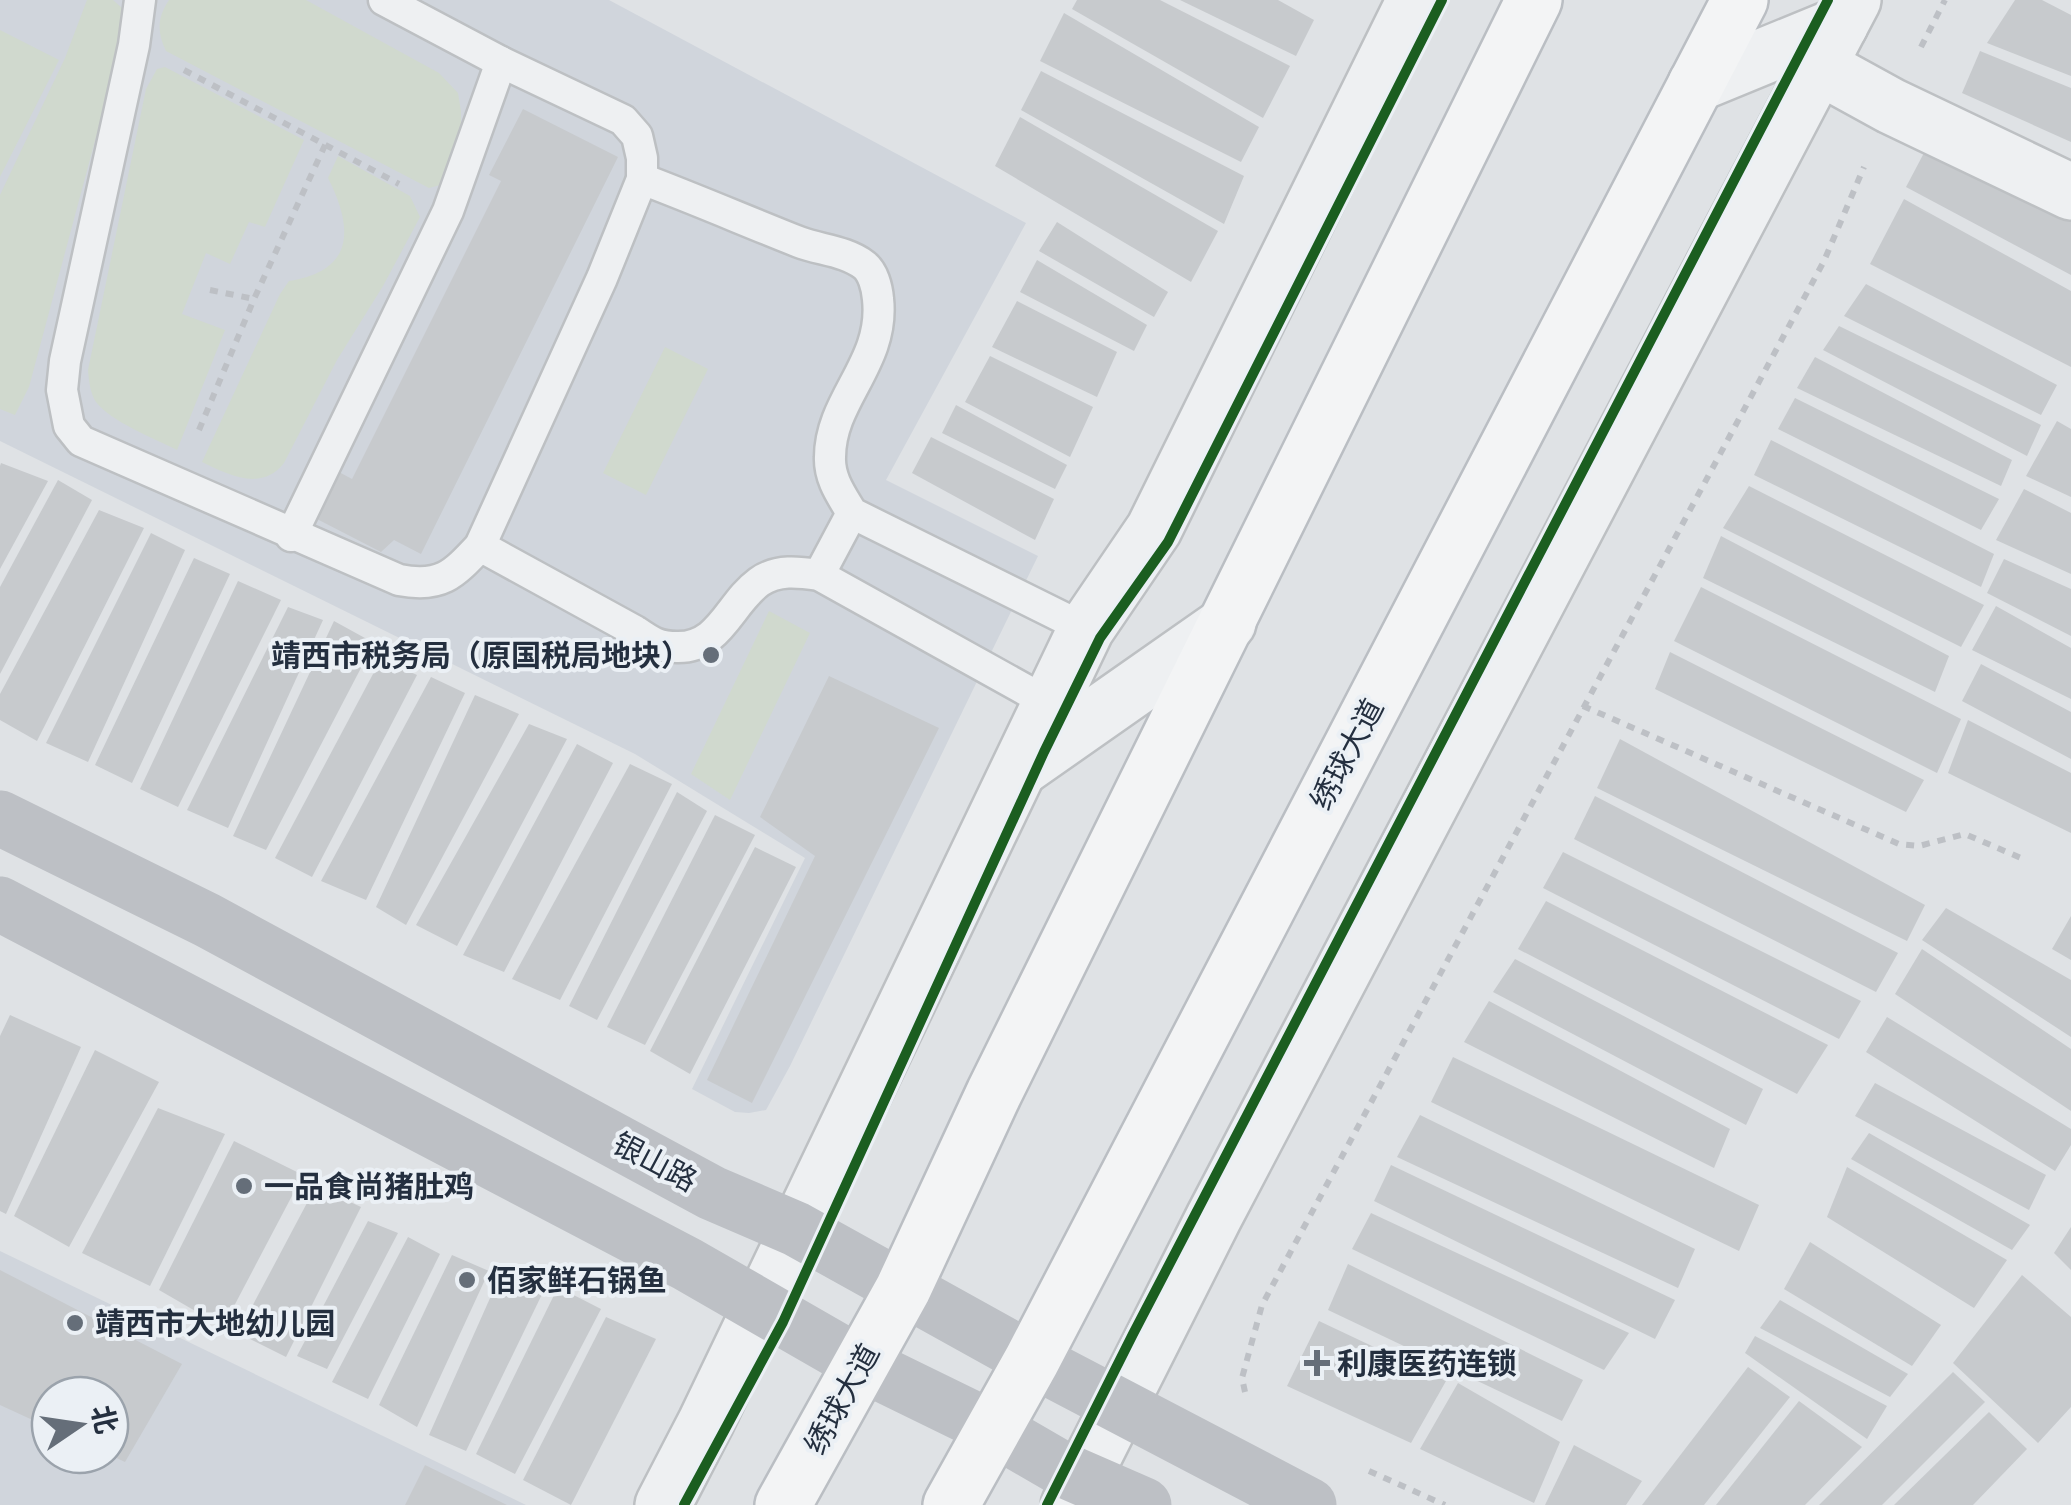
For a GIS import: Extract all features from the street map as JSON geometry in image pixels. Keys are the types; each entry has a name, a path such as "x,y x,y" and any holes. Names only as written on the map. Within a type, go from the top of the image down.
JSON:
{"main road":[{"name":"绣球大道","path":"783,1505 904,1289 994,1093 1534,0"},
{"name":"绣球大道","path":"951,1505 1032,1360 1740,0"},
{"name":"银山路","path":"0,818 207,920 712,1193 796,1230 1032,1360 1309,1505"},
{"path":"0,904 687,1264 862,1364 992,1428 1066,1471 1077,1491 1144,1505"}],"street":[{"path":"663,1505 1086,629 1154,529 1416,0"},
{"path":"1696,84 1838,31"},
{"path":"1838,31 1891,106 2071,192"},
{"path":"1077,1491 1214,1217 1838,31"},
{"path":"1019,770 1228,623"}],"lane":[{"path":"140,0 134,44 65,361 62,390 69,426 81,441 174,484 399,580 423,584 442,580 460,568 480,546 594,296 642,179 642,158 637,136 623,120 384,0"},
{"path":"291,536 448,212 502,62"},
{"path":"642,179 868,267 877,288 881,322 871,354 836,423 829,459 836,487 852,514 1086,629"},
{"path":"819,575 852,514"},
{"path":"480,546 656,646 691,647 715,634 761,580 788,571 819,575 1051,704"}],"path":[{"path":"134,44 326,143 448,212"},
{"path":"1248,1406 1242,1378 1262,1305 1824,261 1891,106"},
{"path":"174,484 326,143"},
{"path":"210,290 254,299"},
{"path":"1583,706 1899,844 1919,846 1965,834 2021,858"},
{"path":"1357,1465 1445,1505"}],"shaded area":[{"name":"靖西市税务局（原国税局地块）","path":"0,0 609,0 1026,223 886,480 1038,556 766,1110 735,1112 692,1089 805,858 635,754 0,441"},
{"path":"87,0 113,0 122,8 126,25 29,387 15,415 0,409 0,195 65,58"},
{"path":"169,0 306,0 439,73 458,93 461,111 461,133 444,184 429,188 166,51 160,25"},
{"path":"0,30 59,60 0,177"},
{"path":"165,67 304,140 265,227 249,222 230,264 206,253 182,314 225,330 177,450 103,409 92,395 88,370 146,89 157,69"},
{"path":"338,156 410,196 420,217 337,360 284,463 265,477 234,476 202,462 280,294 289,281 326,268 343,245 342,214 328,178"},
{"path":"665,347 708,369 646,495 603,473"},
{"path":"769,611 810,633 730,800 691,774"},
{"name":"靖西市大地幼儿园","path":"0,1251 526,1505 0,1505"}],"building":[{"path":"1077,0 1160,0 1290,66 1263,118 1072,9"},
{"path":"1180,0 1278,0 1314,20 1296,56"},
{"path":"2015,0 2042,0 2071,15 2071,76 1987,43"},
{"path":"1064,13 1259,127 1241,162 1040,61"},
{"path":"1980,51 2071,88 2071,142 1962,93"},
{"path":"1041,71 1244,176 1224,224 1021,110"},
{"path":"523,109 618,157 421,554 394,540 381,552 315,518 337,471 352,479 501,181 489,175"},
{"path":"1020,117 1218,231 1191,282 995,166"},
{"path":"1925,151 2071,221 2071,275 1906,187"},
{"path":"1904,199 2071,291 2071,367 1870,264"},
{"path":"1057,222 1168,292 1154,317 1039,251"},
{"path":"1037,260 1147,325 1134,351 1020,292"},
{"path":"1866,284 2057,385 2041,415 1844,316"},
{"path":"1017,301 1117,352 1097,397 992,347"},
{"path":"1839,326 2041,425 2027,456 1823,350"},
{"path":"990,356 1093,407 1070,457 965,402"},
{"path":"1815,357 2012,460 2001,486 1797,388"},
{"path":"1795,398 1999,499 1981,530 1778,429"},
{"path":"956,405 1067,465 1055,489 942,433"},
{"path":"2057,421 2071,429 2071,497 2026,476"},
{"path":"931,437 1054,499 1035,540 912,473"},
{"path":"1771,440 1994,554 1981,587 1754,475"},
{"path":"1,463 48,481 0,569 0,466"},
{"path":"58,480 92,500 0,674 0,587"},
{"path":"1749,486 1984,605 1961,647 1723,528"},
{"path":"2024,489 2071,513 2071,574 1996,540"},
{"path":"99,510 144,528 37,741 0,720 0,694"},
{"path":"151,533 185,550 88,762 46,743"},
{"path":"1721,536 1949,656 1935,692 1703,578"},
{"path":"194,558 230,574 132,783 95,765"},
{"path":"2004,559 2071,589 2071,636 1987,593"},
{"path":"238,581 281,600 178,807 140,789"},
{"path":"1701,587 1961,719 1937,773 1674,641"},
{"path":"1996,606 2071,648 2071,699 1972,650"},
{"path":"288,607 323,620 228,828 187,810"},
{"path":"334,621 374,643 266,850 233,836"},
{"path":"1670,652 1924,780 1906,812 1655,689"},
{"path":"381,659 417,675 312,877 275,858"},
{"path":"1981,664 2071,712 2071,759 1962,701"},
{"path":"829,676 939,728 752,1103 707,1080 815,856 760,817"},
{"path":"431,677 465,693 366,900 321,881"},
{"path":"475,695 519,714 406,925 376,907"},
{"path":"1968,720 2071,773 2071,833 1948,773"},
{"path":"529,724 567,739 457,946 416,925"},
{"path":"1620,739 1925,905 1907,941 1597,788"},
{"path":"577,744 613,763 504,972 463,955"},
{"path":"630,764 672,784 560,1000 512,979"},
{"path":"677,792 707,811 597,1020 569,1006"},
{"path":"1595,796 1898,953 1876,992 1574,839"},
{"path":"715,815 755,835 645,1045 607,1027"},
{"path":"755,847 796,867 690,1074 650,1051"},
{"path":"1563,852 1861,1001 1839,1039 1543,888"},
{"path":"1546,901 1828,1045 1797,1094 1518,949"},
{"path":"1946,908 2071,980 2071,1037 1922,940"},
{"path":"2071,916 2071,960 2052,949"},
{"path":"1922,949 2071,1049 2071,1111 1895,994"},
{"path":"1515,959 1763,1089 1746,1125 1493,992"},
{"path":"1489,1001 1730,1129 1714,1168 1464,1042"},
{"path":"10,1015 81,1047 6,1214 0,1211 0,1036"},
{"path":"1887,1017 2071,1129 2071,1145 2055,1171 1866,1052"},
{"path":"95,1050 159,1082 69,1247 14,1216"},
{"path":"1453,1057 1759,1205 1739,1251 1431,1102"},
{"path":"1875,1083 2046,1175 2029,1210 1855,1116"},
{"path":"158,1108 225,1134 150,1286 82,1253"},
{"path":"1420,1115 1695,1249 1678,1288 1397,1157"},
{"path":"1869,1133 2030,1225 2012,1250 1851,1159"},
{"path":"234,1141 303,1175 223,1327 159,1290"},
{"path":"1391,1165 1675,1300 1655,1339 1374,1201"},
{"path":"1847,1167 2007,1260 1974,1308 1827,1217"},
{"path":"316,1186 361,1207 286,1357 238,1333"},
{"path":"1371,1213 1629,1333 1604,1370 1352,1249"},
{"path":"368,1221 398,1233 327,1369 297,1356"},
{"path":"2071,1227 2071,1270 2054,1253"},
{"path":"408,1237 440,1254 368,1399 332,1382"},
{"path":"1810,1242 1941,1325 1912,1366 1784,1289"},
{"path":"452,1255 489,1271 417,1427 379,1405"},
{"path":"1348,1264 1583,1380 1562,1421 1328,1310"},
{"path":"503,1269 547,1284 466,1451 429,1435"},
{"path":"0,1270 182,1364 130,1453 130,1375 30,1375 30,1419 0,1405"},
{"path":"2022,1275 2071,1317 2071,1407 2038,1443 1953,1363"},
{"path":"558,1287 601,1309 515,1474 476,1454"},
{"path":"1780,1300 1908,1374 1890,1397 1760,1328"},
{"path":"606,1317 656,1339 571,1505 523,1480"},
{"path":"1319,1321 1446,1381 1411,1443 1287,1386"},
{"path":"1755,1336 1887,1406 1867,1439 1745,1353"},
{"path":"1748,1367 1790,1397 1704,1505 1642,1505"},
{"path":"1953,1372 1985,1402 1882,1505 1819,1505"},
{"path":"1458,1383 1560,1442 1534,1503 1420,1449"},
{"path":"1799,1401 1862,1447 1805,1505 1716,1505"},
{"path":"1989,1412 2027,1449 1973,1505 1894,1505"},
{"path":"1574,1445 1642,1481 1626,1505 1545,1505"},
{"path":"425,1465 507,1505 405,1505"}],"cycle path":[{"path":"684,1505 783,1322 1100,638 1168,542 1442,0"},
{"path":"1047,1505 1828,0"}],"place":[{"name":"靖西市税务局（原国税局地块）","path":"711,655"},
{"name":"一品食尚猪肚鸡","path":"244,1186"},
{"name":"佰家鲜石锅鱼","path":"467,1280"},
{"name":"靖西市大地幼儿园","path":"75,1323"},
{"name":"利康医药连锁","path":"1317,1363"}]}
